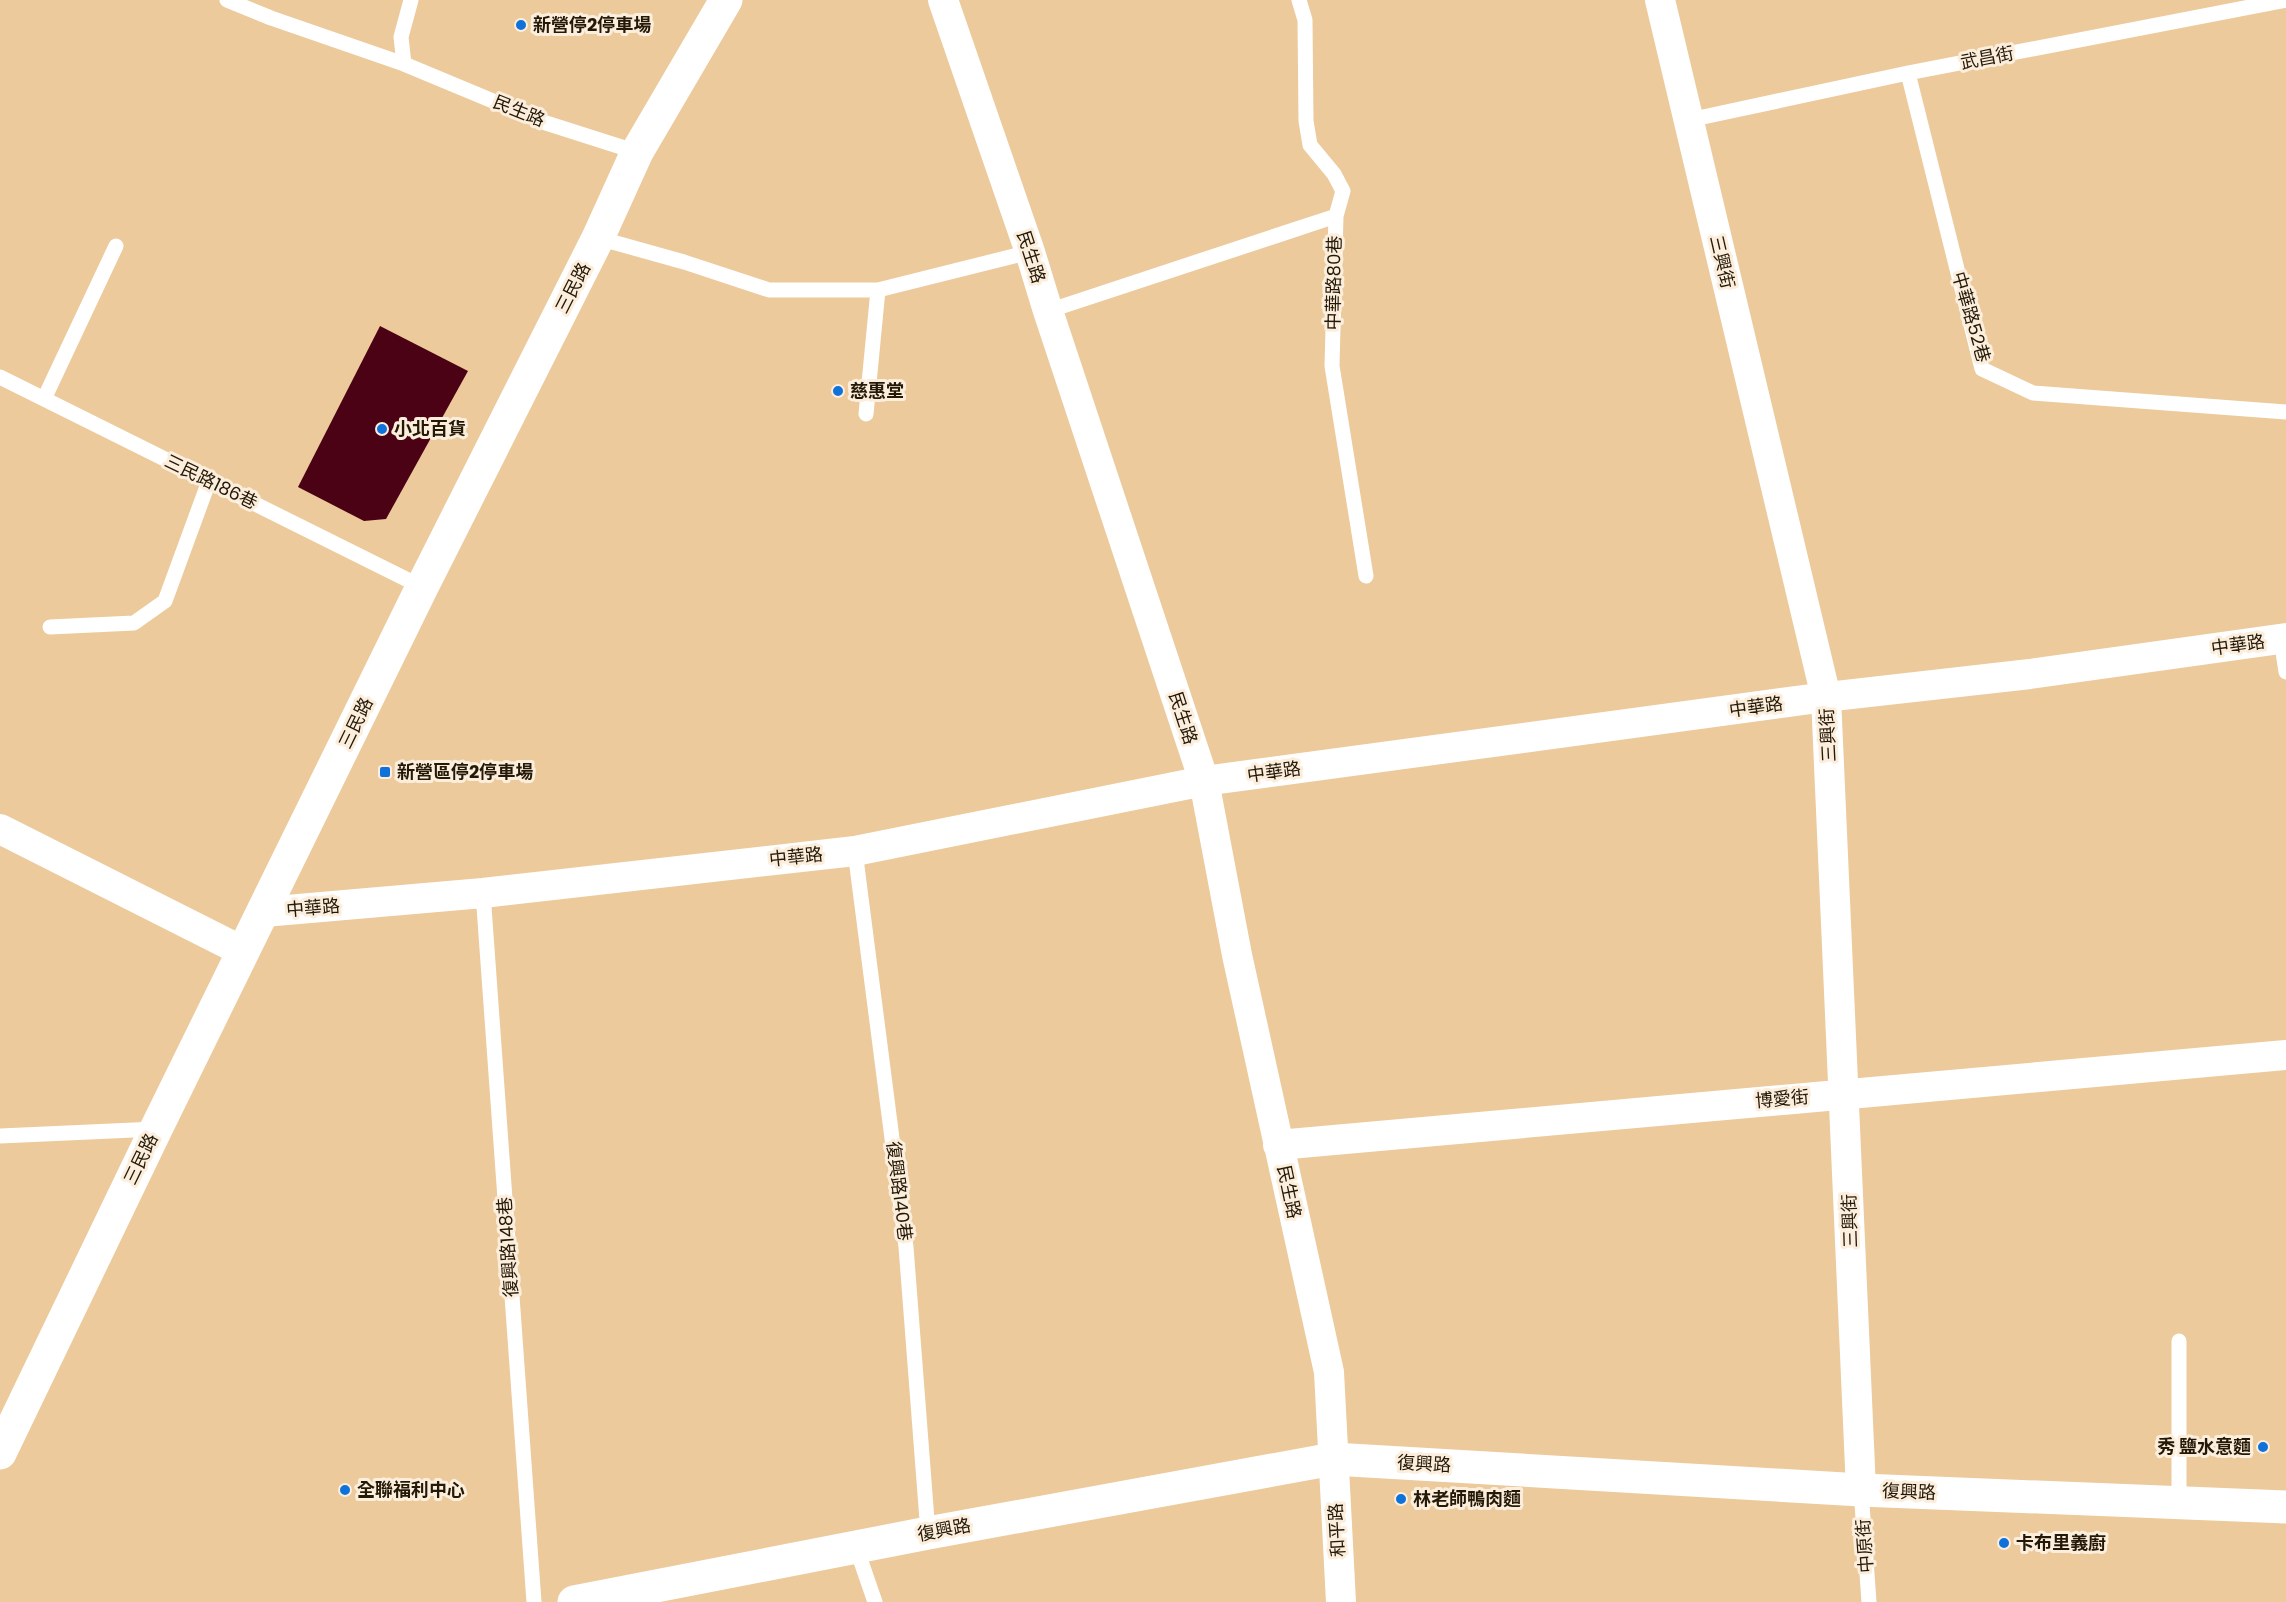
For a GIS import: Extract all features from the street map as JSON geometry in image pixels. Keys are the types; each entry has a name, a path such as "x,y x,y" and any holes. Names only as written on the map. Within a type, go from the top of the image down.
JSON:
{"street":[{"name":"三民路","path":"0,1454 422,587 598,238 638,152 726,0"},
{"name":"民生路","path":"943,0 1030,252 1204,781 1236,955 1329,1372 1333,1459"},
{"name":"三興街","path":"1660,0 1826,697 1861,1490"},
{"name":"中華路","path":"264,912 483,893 855,851 1204,781 1826,697 2030,674 2284,638"},
{"path":"0,829 244,952"},
{"name":"博愛街","path":"1278,1145 2286,1055"},
{"name":"復興路","path":"574,1602 928,1533 1333,1459 1861,1490 2286,1507"},
{"name":"和平路","path":"1333,1459 1341,1602"}],"lane":[{"name":"民生路","path":"227,0 271,18 404,64 546,123 638,152"},
{"path":"404,64 401,37 411,0"},
{"name":"中華路80巷","path":"1299,0 1305,20 1306,121 1310,145 1334,174 1342,191 1336,216 1332,366 1366,576"},
{"name":"武昌街","path":"1689,120 1908,73 2286,0"},
{"name":"中華路52巷","path":"1908,73 1982,369 2033,393 2286,412"},
{"path":"1048,311 1336,216"},
{"path":"598,238 684,262 769,290 878,290 1030,252"},
{"path":"44,399 116,246"},
{"path":"866,414 878,290"},
{"name":"三民路186巷","path":"0,377 422,587"},
{"path":"50,627 134,623 165,601 208,481"},
{"path":"2284,638 2286,672"},
{"name":"復興路140巷","path":"855,851 906,1247 928,1533"},
{"name":"復興路148巷","path":"483,893 534,1602"},
{"path":"0,1137 156,1130"},
{"path":"2179,1341 2179,1502"},
{"name":"中原街","path":"1861,1490 1869,1602"},
{"path":"856,1547 875,1602"}],"building":[{"name":"小北百貨","path":"380,326 468,371 386,519 364,521 298,487"}],"place":[{"name":"新營停2停車場","path":"521,25"},
{"name":"慈惠堂","path":"838,391"},
{"name":"小北百貨","path":"382,429"},
{"name":"新營區停2停車場","path":"385,772"},
{"name":"秀 鹽水意麵","path":"2263,1447"},
{"name":"全聯福利中心","path":"345,1490"},
{"name":"林老師鴨肉麵","path":"1401,1499"},
{"name":"卡布里義廚","path":"2004,1543"}]}
